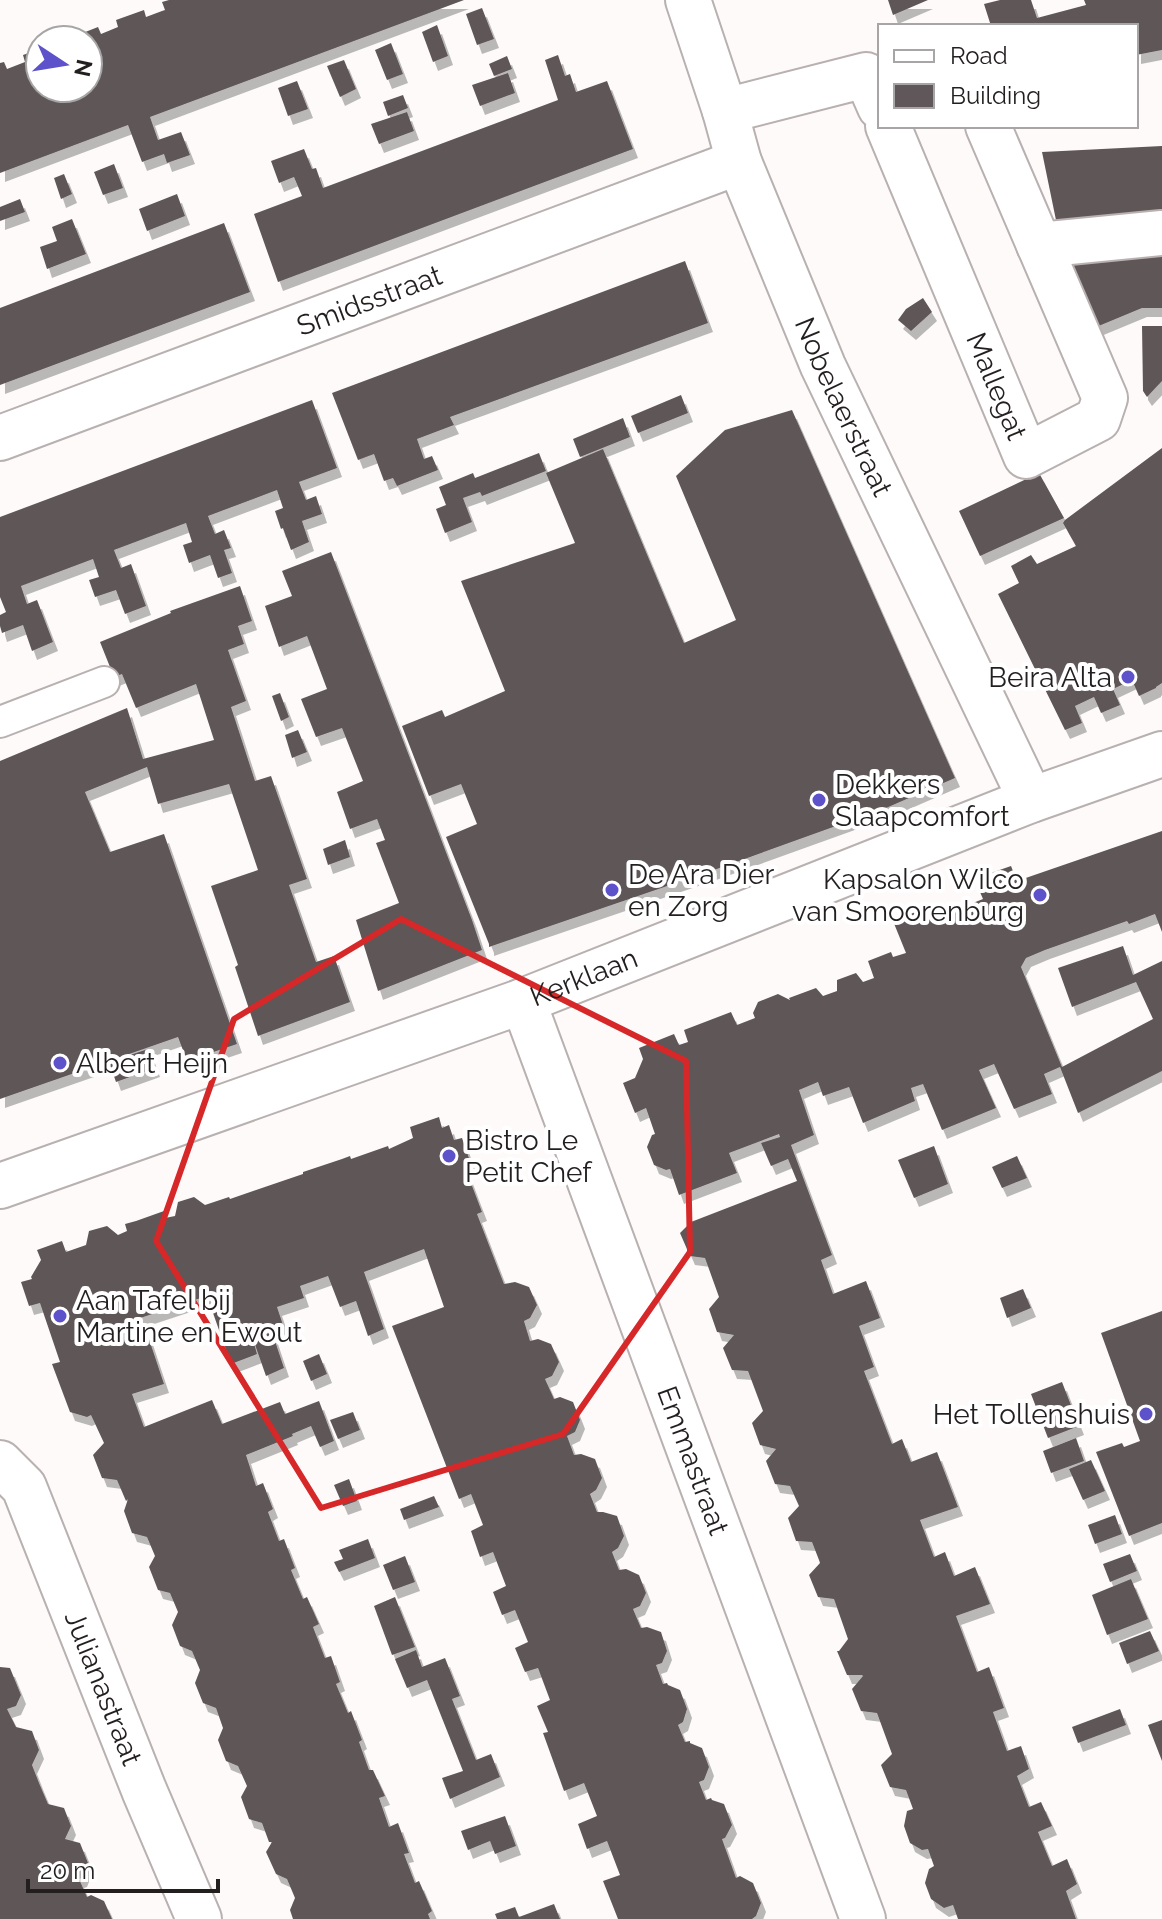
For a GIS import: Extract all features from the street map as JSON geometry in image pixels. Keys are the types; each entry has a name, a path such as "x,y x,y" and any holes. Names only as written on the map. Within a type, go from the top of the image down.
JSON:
{"street":[{"name":"Nobelaerstraat","path":"688,0 739,162 823,366 1031,800"},
{"path":"725,111 875,86"},
{"name":"Mallegat","path":"889,128 1026,456 1098,419 1105,398 989,128"},
{"name":"Smidsstraat","path":"0,438 739,162"},
{"path":"1039,245 1162,233"},
{"name":"Kerklaan","path":"0,1186 523,1001 1031,800 1162,754"},
{"name":"Emmastraat","path":"523,1001 863,1919"},
{"name":"Julianastraat","path":"0,1463 24,1487 144,1790 199,1919"}],"lane":[{"path":"0,722 104,682"}],"highlighted area":[{"path":"401,919 686,1061 690,1252 563,1434 321,1508 156,1241 234,1019"}],"building":[{"path":"464,0 150,117 158,140 181,132 190,155 167,163 164,154 142,162 128,125 0,173 0,63 4,62 7,69 24,62 24,104 104,104 104,33 118,27 116,20 144,10 146,17 165,10 162,2"},
{"path":"888,0 928,0 893,15"},
{"path":"1000,0 1031,0 1037,18 1086,5 1084,0 1162,0 1162,50 1138,55 1138,24 990,24 984,4"},
{"path":"482,8 494,39 477,45 466,14"},
{"path":"437,25 448,56 433,62 422,32"},
{"path":"391,43 403,74 387,80 375,50"},
{"path":"558,55 565,76 570,74 576,92 607,81 633,149 278,282 254,214 302,196 294,177 279,183 271,161 304,149 312,169 316,168 323,188 558,100 545,60"},
{"path":"507,56 512,69 494,76 489,64"},
{"path":"344,60 356,89 340,97 327,66"},
{"path":"508,73 515,93 480,106 472,85"},
{"path":"297,81 308,109 288,116 278,88"},
{"path":"403,95 408,108 388,116 383,102"},
{"path":"407,112 414,131 379,144 371,124"},
{"path":"1162,146 1162,215 1057,225 1042,152"},
{"path":"114,164 123,188 103,195 94,172"},
{"path":"64,174 72,194 61,199 54,178"},
{"path":"177,194 185,216 147,231 139,209"},
{"path":"20,199 25,212 0,221 0,207"},
{"path":"72,219 86,254 47,269 40,247 57,241 52,227"},
{"path":"224,223 250,292 0,385 0,308"},
{"path":"1141,240 1162,240 1162,308 1142,308 1089,330 1062,269"},
{"path":"685,261 708,323 450,417 454,425 417,439 424,459 432,456 438,470 397,486 393,478 384,481 374,454 358,460 332,393"},
{"path":"923,298 932,312 911,331 898,320 906,309"},
{"path":"1142,326 1162,326 1162,381 1147,397 1143,391"},
{"path":"681,395 688,413 638,433 631,416"},
{"path":"312,400 337,468 299,482 306,500 316,496 322,514 302,521 309,542 291,550 275,511 283,508 277,490 208,516 215,534 224,530 231,548 224,550 232,573 218,578 210,555 189,563 183,545 192,542 186,523 114,550 121,568 131,564 146,606 125,614 116,590 95,597 89,580 99,577 93,559 21,586 27,604 37,600 53,642 32,651 23,625 2,633 0,615 6,612 0,597 0,517"},
{"path":"792,410 955,778 886,808 489,947 446,837 477,824 461,784 429,796 402,726 442,710 445,717 505,691 461,581 575,543 546,473 603,449 684,643 736,620 676,476 725,430"},
{"path":"623,418 630,437 580,457 573,439"},
{"path":"1162,448 1162,683 1139,696 1132,680 1113,689 1120,705 1101,713 1094,697 1075,706 1082,723 1065,730 998,594 1019,583 1011,566 1031,555 1037,564 1076,546 1063,523 1065,520"},
{"path":"539,453 546,471 482,496 480,492 463,498 472,522 445,533 436,509 446,505 439,487 473,473 475,478"},
{"path":"1039,473 1064,518 980,556 959,511"},
{"path":"331,552 482,950 378,991 356,920 399,903 376,843 385,840 377,819 350,829 337,792 363,781 342,728 316,737 301,699 327,689 307,636 279,647 265,606 292,596 282,571"},
{"path":"240,586 252,621 238,626 244,644 228,650 246,701 231,707 255,781 271,776 307,879 289,885 316,962 334,956 350,1002 258,1036 211,886 258,870 229,784 158,804 147,767 85,792 110,852 164,834 237,1044 187,1061 178,1037 0,1099 0,761 127,708 143,759 214,740 196,684 136,708 122,674 114,677 100,642 170,611"},
{"path":"280,693 289,717 281,721 272,696"},
{"path":"298,730 307,752 292,758 285,735"},
{"path":"1162,831 1162,932 1155,914 1045,950 1026,958 1021,967 1062,1067 1153,1019 1136,982 1072,1007 1058,968 1123,946 1133,975 1162,961 1162,1071 1078,1113 1060,1067 1044,1074 1052,1094 1014,1109 994,1064 979,1070 996,1108 942,1130 923,1084 911,1088 915,1101 863,1123 849,1087 823,1096 818,1082 799,1090 814,1135 791,1145 832,1255 821,1260 833,1294 866,1281 880,1318 859,1326 874,1367 864,1371 892,1444 902,1439 911,1462 937,1452 958,1507 920,1520 934,1557 945,1552 954,1576 975,1567 990,1604 956,1616 977,1672 989,1667 1004,1708 993,1712 1007,1751 1021,1746 1029,1769 1017,1776 1029,1807 1041,1802 1052,1826 1038,1832 1052,1866 1067,1859 1077,1884 1066,1891 1076,1919 958,1919 953,1905 944,1908 931,1899 925,1883 929,1869 934,1866 928,1849 922,1850 910,1843 904,1826 907,1811 913,1809 906,1790 890,1787 881,1765 892,1754 877,1713 861,1711 852,1689 863,1676 847,1675 837,1651 848,1639 834,1599 818,1597 809,1575 820,1563 819,1560 812,1542 796,1541 788,1518 799,1506 790,1486 775,1484 766,1461 776,1449 760,1445 752,1423 763,1411 748,1371 732,1370 723,1348 734,1335 717,1332 709,1309 719,1297 705,1258 690,1256 680,1233 691,1222 797,1181 788,1159 771,1166 761,1143 780,1137 779,1134 729,1153 737,1173 679,1195 670,1169 654,1165 647,1147 655,1134 646,1108 635,1113 623,1083 635,1078 643,1059 639,1048 674,1034 679,1045 688,1042 684,1030 731,1012 737,1025 755,1018 753,1013 758,1002 778,994 790,1000 816,988 823,996 837,991 837,980 856,973 863,982 874,978 868,961 891,952 893,957 906,953 893,921 918,911 920,916 937,910 940,916 983,899 977,885 990,880 988,874 1011,866 1017,881"},
{"path":"345,840 350,857 328,865 323,849"},
{"path":"148,1049 155,1068 116,1082 109,1062"},
{"path":"439,1117 442,1128 449,1125 454,1140 462,1138 470,1161 466,1162 469,1170 466,1170 482,1212 477,1214 504,1284 515,1282 529,1287 537,1305 530,1318 524,1321 530,1341 538,1339 551,1344 559,1362 552,1376 545,1379 554,1399 560,1397 573,1402 580,1420 575,1432 567,1436 574,1455 595,1459 602,1478 590,1494 597,1512 617,1516 624,1536 612,1552 619,1570 626,1569 639,1575 646,1593 640,1606 633,1609 641,1628 661,1632 667,1651 662,1663 656,1665 663,1684 680,1690 687,1709 683,1722 678,1725 685,1742 690,1741 702,1748 709,1767 704,1780 699,1782 706,1800 711,1798 724,1804 732,1825 722,1839 736,1878 740,1876 753,1883 761,1903 752,1919 618,1919 603,1881 620,1875 607,1841 587,1849 578,1824 597,1816 584,1783 564,1791 543,1733 548,1732 537,1706 550,1700 538,1668 525,1672 515,1648 528,1642 515,1610 502,1615 493,1592 506,1586 493,1552 480,1557 471,1531 483,1525 471,1494 459,1499 392,1326 444,1307 424,1249 364,1272 384,1329 368,1336 356,1301 340,1307 328,1276 300,1286 304,1298 277,1307 283,1325 252,1336 257,1354 231,1364 213,1313 216,1304 226,1300 222,1291 125,1323 128,1333 136,1330 148,1336 164,1384 132,1394 144,1427 212,1400 222,1424 280,1402 285,1414 319,1401 334,1441 320,1447 311,1426 246,1455 256,1486 263,1483 273,1509 268,1512 279,1541 284,1539 295,1568 291,1570 303,1599 307,1597 319,1624 313,1627 325,1658 331,1656 340,1682 336,1684 348,1713 351,1711 369,1770 373,1770 385,1796 379,1798 389,1827 398,1823 409,1853 404,1854 415,1883 419,1881 432,1911 428,1914 430,1919 293,1919 290,1910 295,1898 287,1879 276,1874 266,1852 272,1842 269,1842 262,1823 249,1819 241,1797 247,1786 238,1766 226,1761 218,1740 223,1728 216,1708 203,1703 195,1683 200,1670 192,1651 180,1646 172,1625 178,1612 170,1593 158,1590 149,1567 155,1556 147,1537 132,1533 124,1511 128,1499 126,1501 117,1480 102,1478 93,1455 104,1443 91,1415 87,1417 70,1412 52,1364 60,1362 40,1303 29,1306 21,1282 32,1279 41,1260 37,1250 62,1241 66,1252 86,1245 89,1231 107,1226 118,1235 127,1231 125,1224 164,1211 165,1218 175,1216 178,1202 194,1197 205,1205 230,1199 350,1156 351,1159 388,1146 389,1149 413,1138 410,1127"},
{"path":"934,1146 948,1184 914,1198 898,1160"},
{"path":"1017,1156 1027,1178 1002,1188 992,1167"},
{"path":"1023,1289 1031,1308 1007,1318 1000,1298"},
{"name":"Het Tollenshuis","path":"1162,1311 1162,1523 1129,1536 1096,1452 1122,1443 1124,1447 1140,1441 1101,1333"},
{"path":"272,1332 284,1368 266,1376 253,1339"},
{"path":"319,1354 327,1374 311,1381 303,1361"},
{"path":"1062,1382 1079,1426 1048,1438 1031,1394"},
{"path":"353,1412 360,1430 338,1439 330,1420"},
{"path":"1076,1438 1084,1461 1051,1473 1043,1451"},
{"path":"1091,1460 1105,1491 1083,1500 1069,1469"},
{"path":"349,1479 357,1501 343,1506 334,1485"},
{"path":"434,1496 439,1507 404,1520 400,1509"},
{"path":"1115,1515 1122,1534 1095,1544 1088,1525"},
{"path":"368,1539 375,1558 339,1572 334,1562 343,1559 339,1550"},
{"path":"1130,1554 1137,1571 1110,1582 1103,1564"},
{"path":"405,1556 415,1582 393,1590 383,1565"},
{"path":"1131,1579 1148,1619 1107,1635 1092,1595"},
{"path":"395,1597 415,1647 392,1655 374,1606"},
{"path":"1150,1631 1159,1651 1127,1664 1119,1643"},
{"path":"416,1650 422,1667 445,1658 460,1696 452,1699 476,1760 491,1754 500,1777 450,1799 442,1778 463,1771 427,1680 407,1688 395,1659"},
{"path":"0,1667 10,1668 21,1695 16,1706 7,1709 16,1727 32,1731 39,1750 32,1765 48,1804 64,1808 71,1826 65,1839 80,1843 88,1863 79,1879 87,1897 91,1895 104,1901 112,1919 0,1919"},
{"path":"1120,1709 1126,1725 1078,1743 1072,1727"},
{"path":"1162,1720 1162,1761 1148,1725"},
{"path":"505,1816 516,1846 495,1854 490,1841 468,1850 461,1831"},
{"path":"554,1904 560,1919 497,1919 495,1914 515,1907 519,1917"}],"place":[{"name":"Beira Alta","path":"1128,677"},
{"name":"Dekkers Slaapcomfort","path":"819,800"},
{"name":"De Ara Dier en Zorg","path":"612,890"},
{"name":"Kapsalon Wilco van Smoorenburg","path":"1040,895"},
{"name":"Albert Heijn","path":"60,1063"},
{"name":"Bistro Le Petit Chef","path":"449,1156"},
{"name":"Aan Tafel bij Martine en Ewout","path":"60,1316"},
{"name":"Het Tollenshuis","path":"1146,1414"}]}
